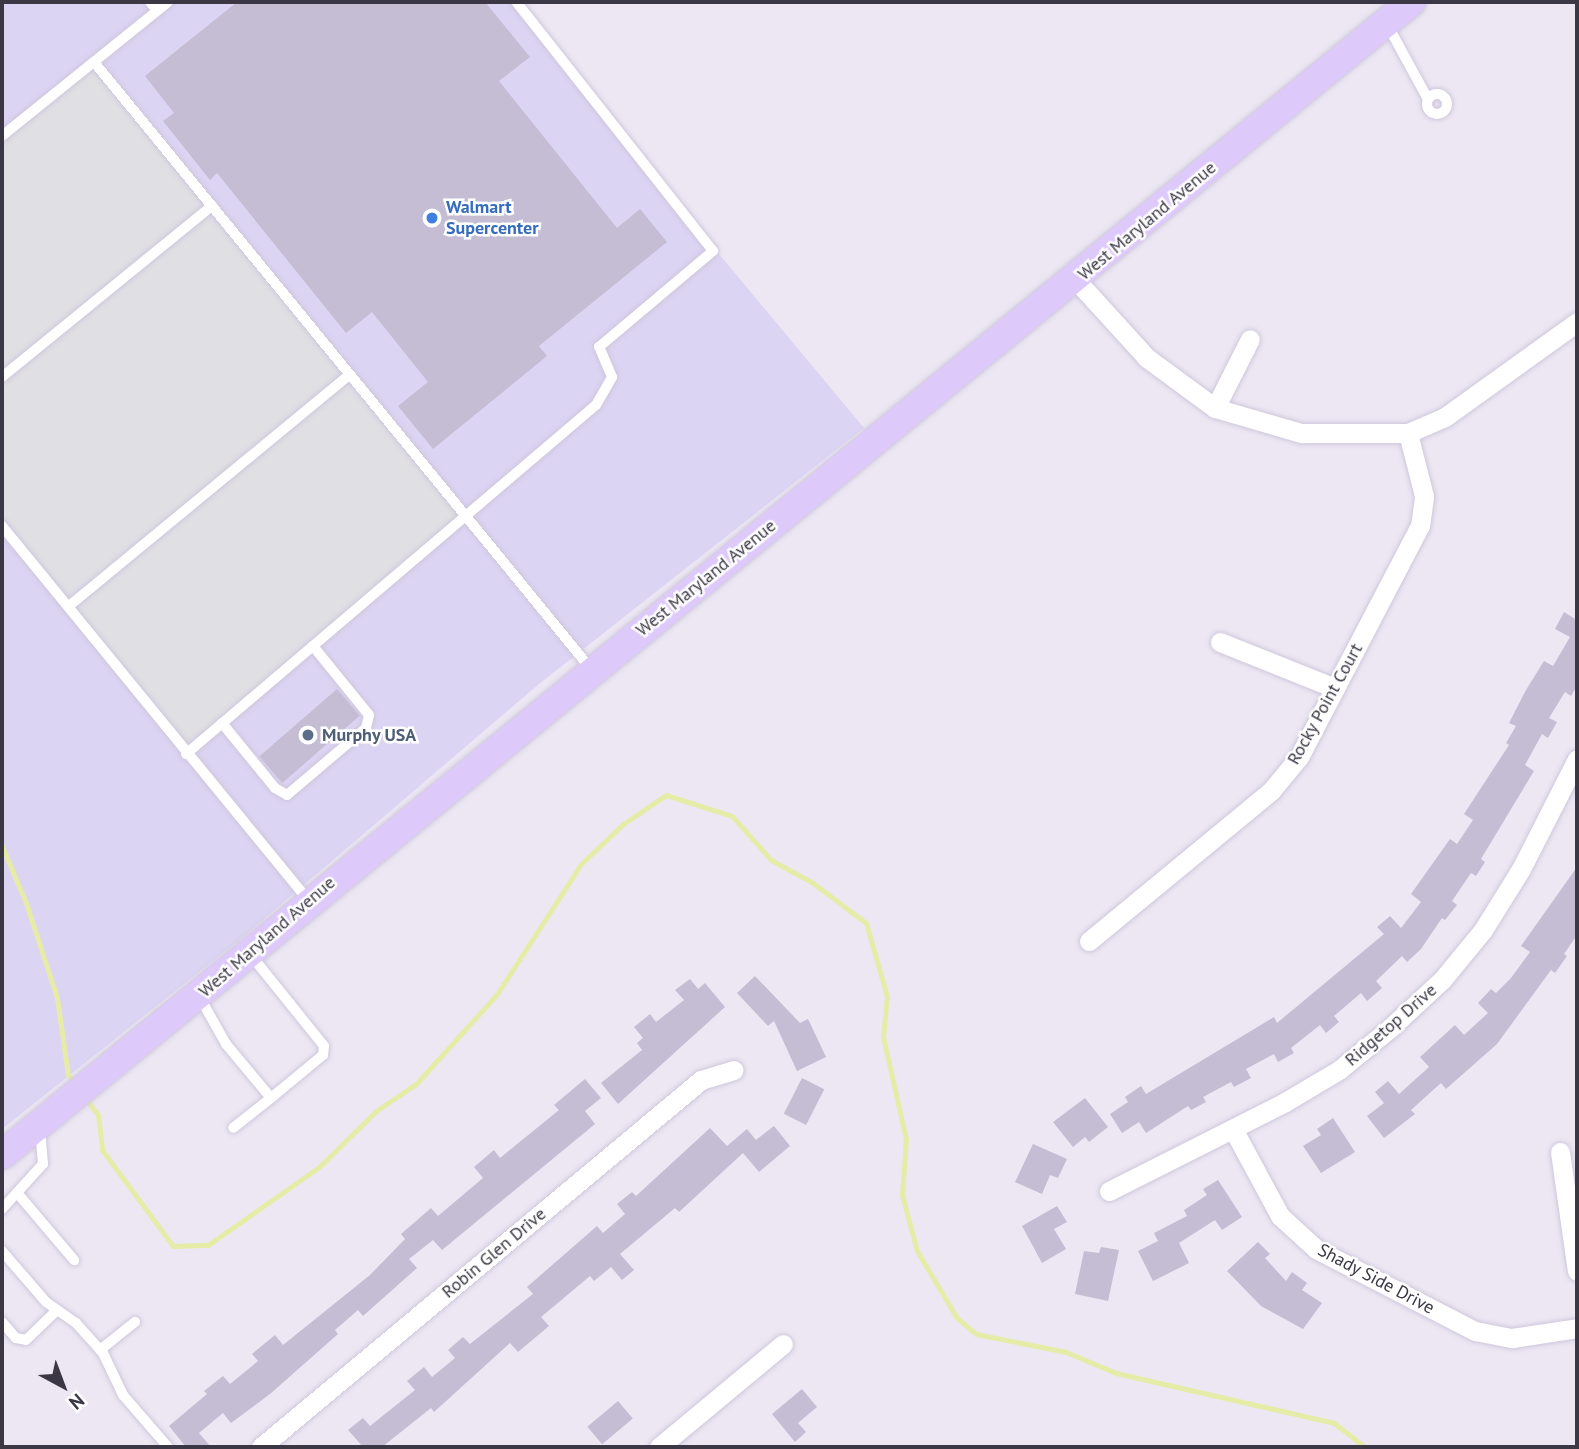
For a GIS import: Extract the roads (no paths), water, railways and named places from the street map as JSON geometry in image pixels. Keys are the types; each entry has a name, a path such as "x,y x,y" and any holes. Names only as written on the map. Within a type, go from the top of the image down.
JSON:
{"street":[{"name":"West Maryland Avenue","path":"2,1155 198,996 308,900 1076,280 1411,2"},
{"path":"1076,280 1147,358 1215,408 1301,433 1408,433 1445,417 1577,322"},
{"path":"1215,408 1250,339"},
{"name":"Rocky Point Court","path":"1089,941 1271,791 1299,757 1420,526 1423,496 1408,433"},
{"path":"1220,642 1335,688"},
{"name":"Ridgetop Drive","path":"1108,1191 1233,1129 1339,1070 1442,980 1483,930 1521,869 1577,758"},
{"name":"Robin Glen Drive","path":"261,1447 701,1080 734,1070"},
{"name":"Shady Side Drive","path":"1233,1129 1280,1216 1316,1250 1475,1331 1512,1338 1577,1328"},
{"path":"1560,1152 1577,1271"},
{"path":"659,1447 783,1344"}],"lane":[{"path":"149,2 157,10"},
{"path":"2,136 168,2"},
{"path":"186,754 596,405 612,377 599,347 713,251 516,2"},
{"path":"1386,23 1428,99"},
{"path":"94,62 592,670"},
{"path":"2,377 212,206"},
{"path":"69,606 349,374"},
{"path":"2,526 308,900"},
{"path":"222,723 275,788 287,795 366,728 369,715 313,646"},
{"path":"233,1128 323,1055 324,1046 275,979 249,953"},
{"path":"198,996 226,1044 271,1098"},
{"path":"2,1209 43,1164 40,1125"},
{"path":"18,1194 74,1260"},
{"path":"2,1251 56,1311 76,1323 100,1350 123,1395 168,1447"},
{"path":"2,1322 16,1338 26,1340 56,1311"},
{"path":"100,1350 135,1322"}],"waterway":[{"path":"86,1099 98,1115 102,1150 173,1246 208,1245 319,1167 376,1111 416,1084 497,994 581,864 623,824 666,795 732,816 771,860 813,883 866,923 887,996 883,1037 906,1139 902,1195 917,1251 957,1318 976,1334 1066,1352 1116,1373 1334,1423 1365,1447"},
{"path":"2,846 26,903 57,998 68,1075 76,1085"}],"place":[{"name":"Walmart Supercenter","path":"432,218"},
{"name":"Murphy USA","path":"308,735"}]}
